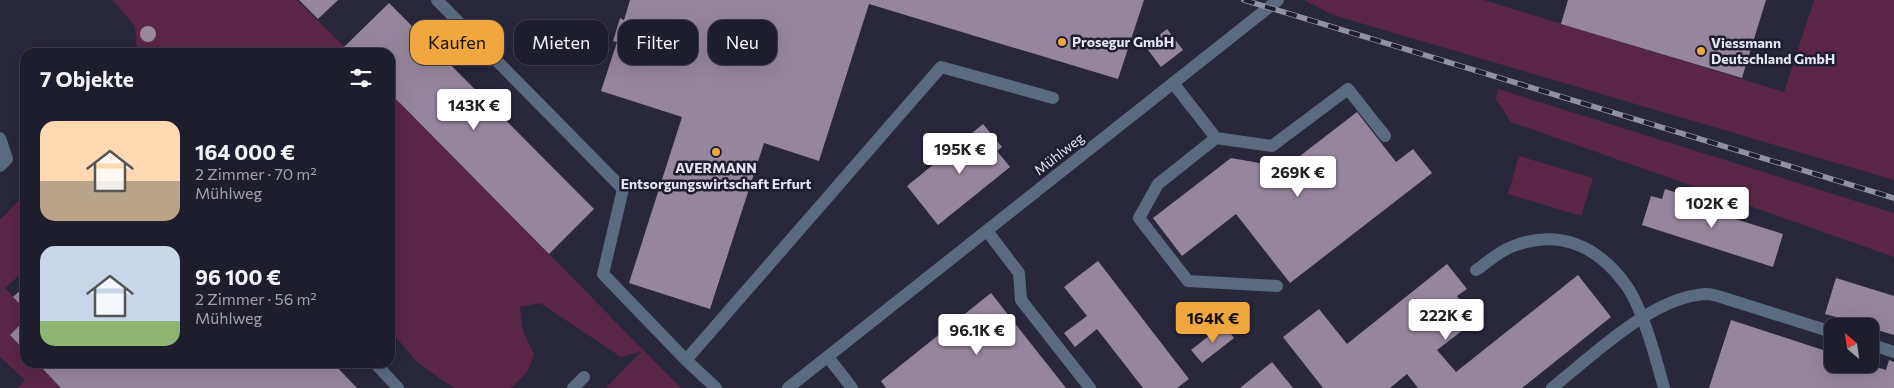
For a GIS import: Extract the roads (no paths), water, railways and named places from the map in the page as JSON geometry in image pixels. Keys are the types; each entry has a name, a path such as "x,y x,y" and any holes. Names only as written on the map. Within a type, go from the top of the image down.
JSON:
{"street":[{"path":"437,0 624,189 603,274 686,360 716,388"},
{"name":"Mühlweg","path":"788,388 1278,0"},
{"path":"686,360 941,67 1053,98"},
{"path":"1173,83 1216,138 1272,146 1348,89 1385,136"},
{"path":"0,138 7,159 0,166"},
{"path":"1216,138 1158,184 1139,218 1188,281 1277,286"},
{"path":"987,231 1013,268 1019,273 1021,300 1090,388"},
{"path":"1476,270 1510,247 1545,238 1574,242 1602,258 1626,286 1641,318 1664,388"},
{"path":"1552,388 1641,318 1676,300 1708,294 1824,330"},
{"path":"1879,347 1894,352"},
{"path":"828,357 852,388"},
{"path":"380,368 398,388"},
{"path":"572,388 584,377"}],"railway":[{"path":"1244,0 1894,198"}],"place":[{"name":"Prosegur GmbH","path":"1062,42"},
{"name":"Viessmann Deutschland GmbH","path":"1701,51"},
{"name":"AVERMANN Entsorgungswirtschaft Erfurt","path":"716,152"}]}
